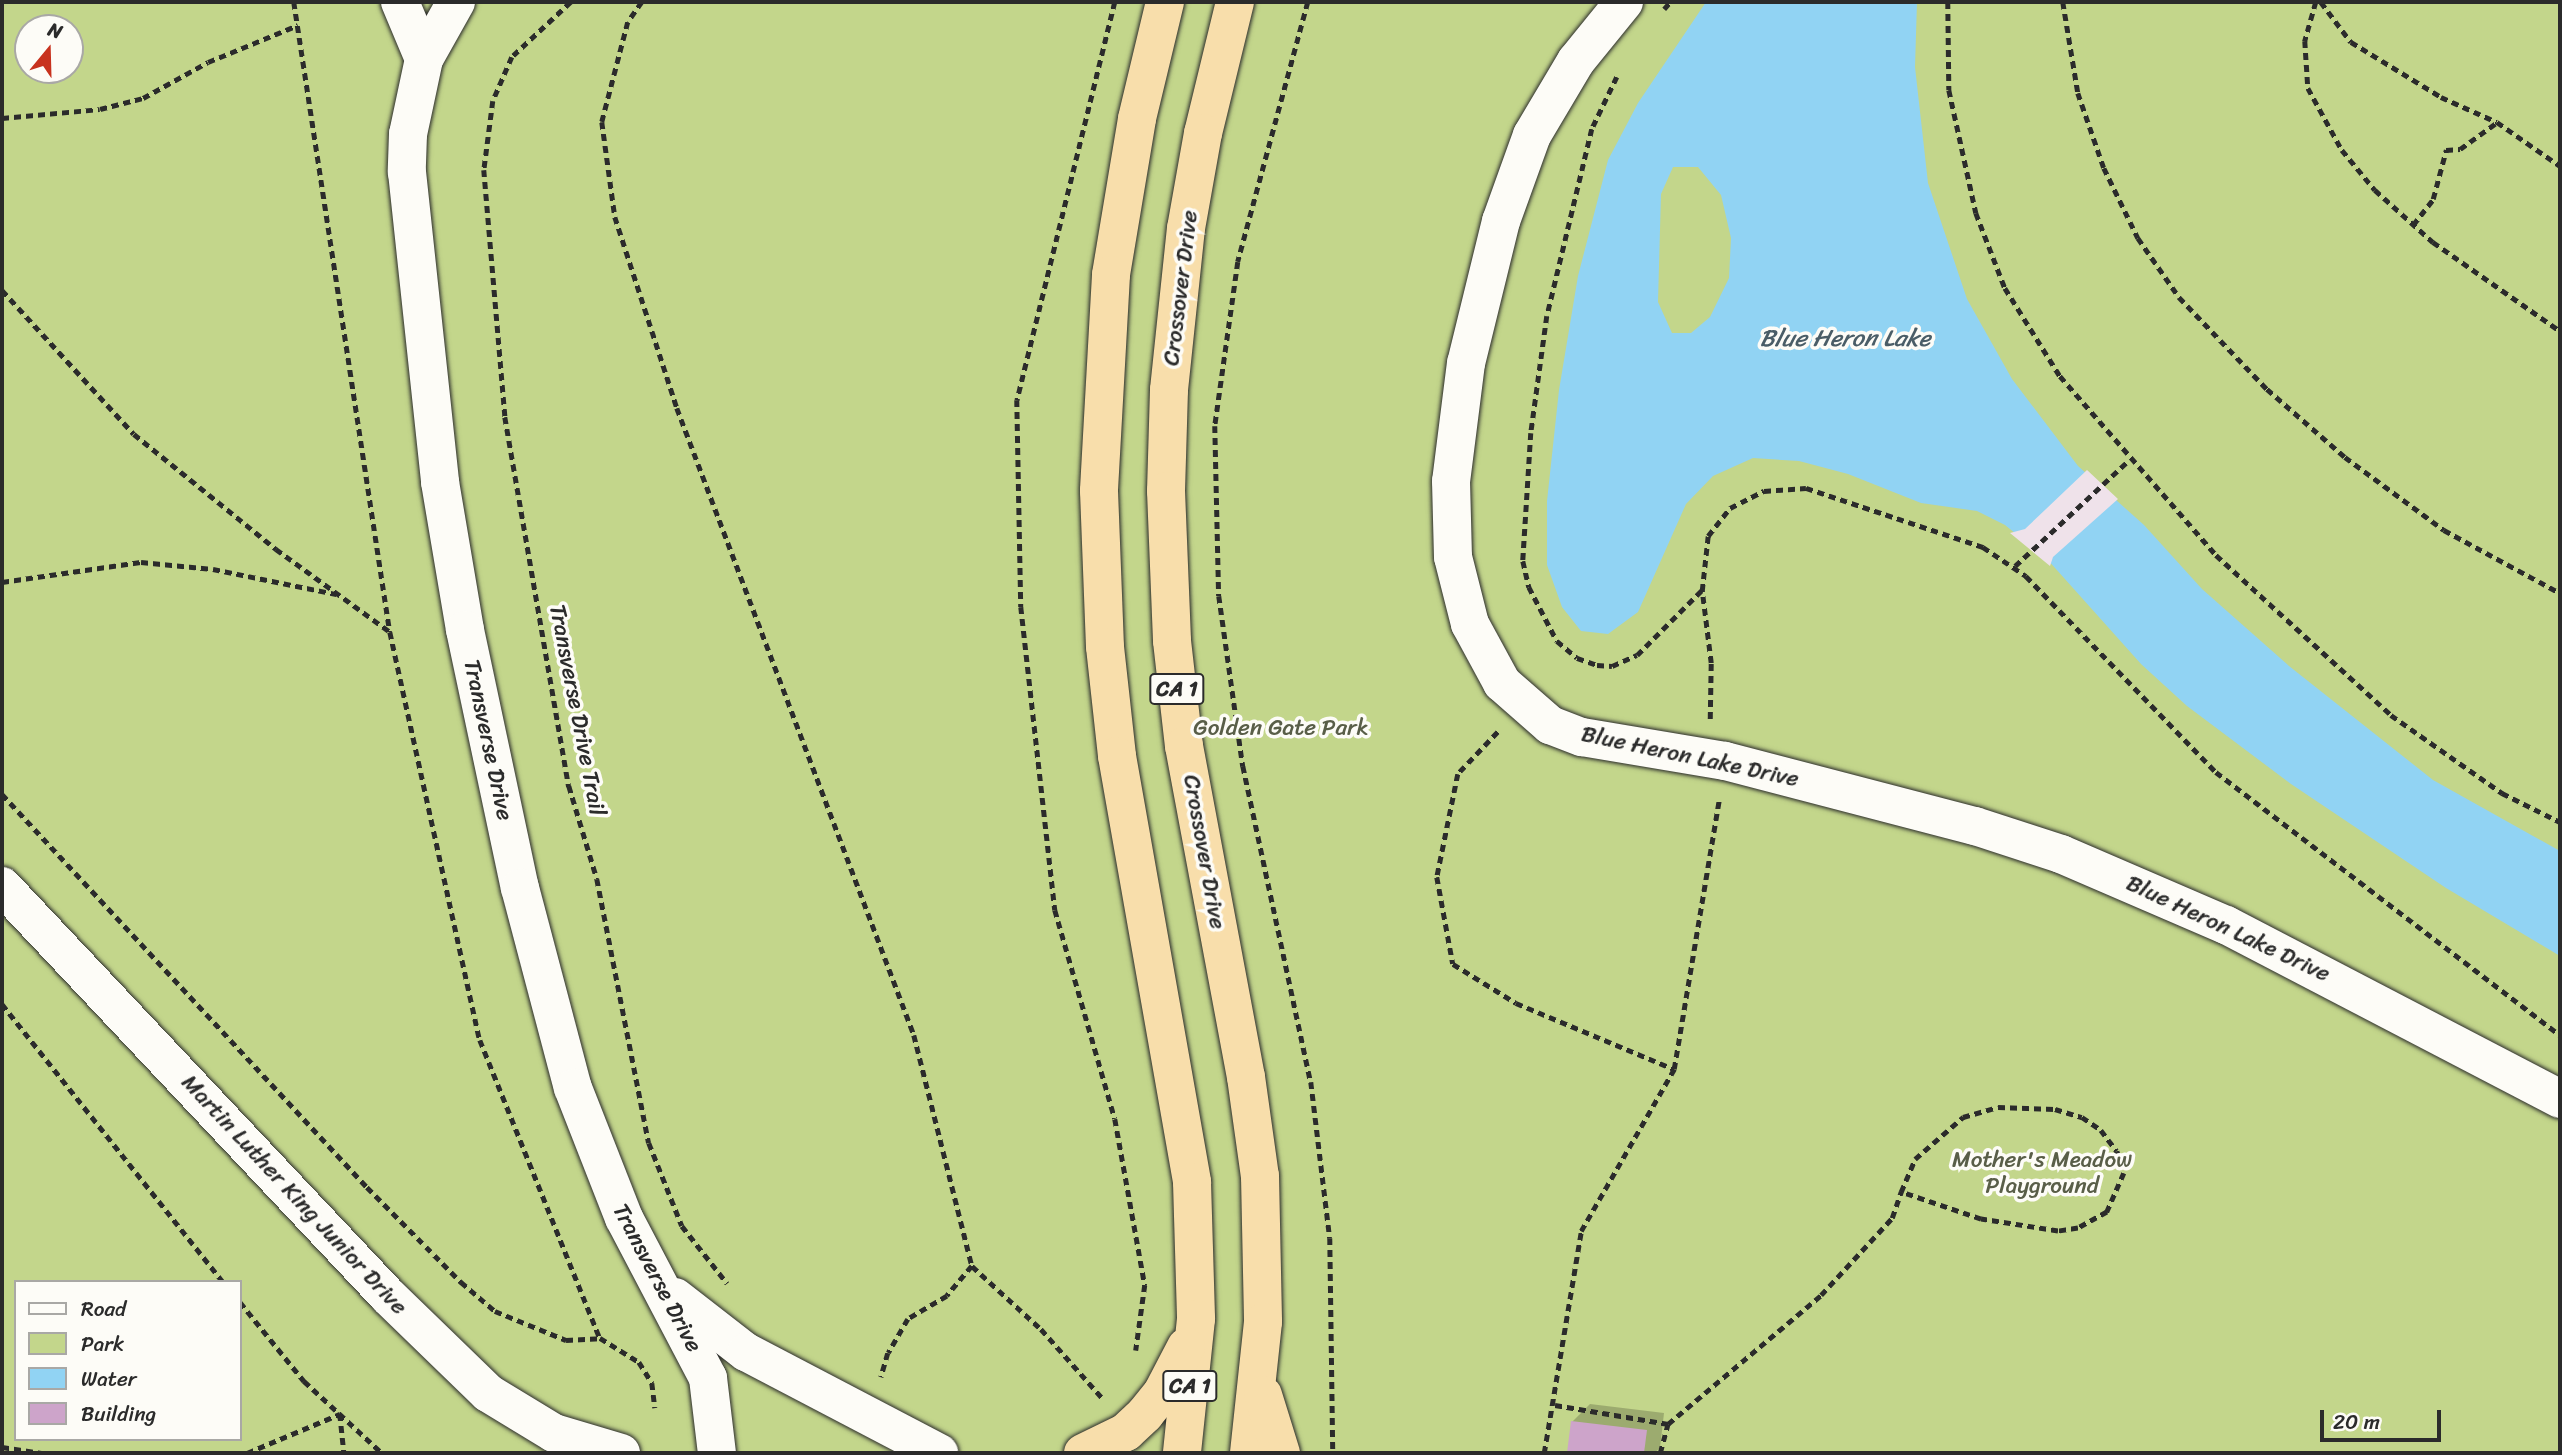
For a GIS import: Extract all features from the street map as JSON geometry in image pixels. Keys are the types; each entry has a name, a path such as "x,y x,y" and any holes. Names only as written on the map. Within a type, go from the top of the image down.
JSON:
{"highway":[{"name":"CA 1","path":"1165,2 1136,119 1111,275 1100,424 1100,545 1117,756 1189,1159 1196,1229 1196,1319 1182,1453"},
{"name":"Crossover Drive","path":"1235,2 1203,133 1179,283 1170,390 1167,518 1172,641 1185,746 1246,1077 1260,1176 1264,1274 1259,1376 1249,1453"},
{"path":"1083,1453 1126,1432 1162,1393 1196,1319"},
{"path":"1259,1376 1281,1453"}],"street":[{"path":"400,2 424,59"},
{"name":"Transverse Drive","path":"456,2 424,59 408,134 411,214 440,482 479,707 520,888 576,1098 603,1171 651,1273 708,1378 717,1453"},
{"name":"Blue Heron Lake Drive","path":"1624,2 1576,61 1532,135 1488,266 1460,401 1450,517 1459,594 1485,656 1523,706 1550,725 1582,737 1738,764 1975,826 2061,854 2226,925 2560,1099"},
{"name":"Martin Luther King Junior Drive","path":"2,886 388,1296 488,1393 554,1433 621,1453"},
{"path":"651,1273 694,1313 746,1352 939,1453"}],"path":[{"path":"288,2 294,2 298,25 390,632 480,1040 600,1338"},
{"name":"Transverse Drive Trail","path":"571,2 512,57 493,101 484,170 505,417 569,786 597,879 649,1143 682,1226 736,1292"},
{"path":"642,2 628,22 601,122 615,217 677,408 914,1035 972,1266 1041,1329 1109,1407"},
{"path":"1308,2 1238,262 1215,426 1219,596 1241,753 1311,1082 1330,1238 1333,1453"},
{"path":"1662,11 1670,2"},
{"path":"1948,2 1949,90 1988,251 2004,288 2060,376 2129,460 2216,555 2391,715 2502,793 2560,822"},
{"path":"2063,2 2078,93 2104,168 2138,238 2179,297 2267,389 2345,457 2444,530 2560,593"},
{"path":"2316,2 2305,41 2304,64 2316,108 2358,170 2413,225 2501,293 2560,331"},
{"path":"2321,2 2351,42 2441,97 2497,122 2560,166"},
{"path":"2,118 100,109 144,98 208,62 298,25"},
{"path":"1621,69 1592,129 1547,316 1531,433 1523,561 1529,587 1557,641 1577,658 1597,665 1612,666 1637,655 1702,591"},
{"path":"2413,225 2433,199 2446,150 2460,149 2497,122"},
{"path":"2,289 134,434 390,632"},
{"path":"2015,566 2129,460"},
{"path":"1720,731 1710,721 1711,663 1702,591 1708,536 1730,508 1780,488 1823,492 1983,547 2015,566 2216,772 2560,1035"},
{"path":"2,582 141,562 213,569 338,594"},
{"path":"1523,706 1458,774 1437,877 1453,964 1516,1003 1674,1069"},
{"path":"2,794 367,1188 461,1282 495,1311 566,1340 600,1338 639,1362 652,1383 655,1408"},
{"path":"1544,1453 1555,1405 1581,1231 1674,1069 1719,797"},
{"path":"2,1004 221,1280"},
{"path":"1660,1453 1668,1424 1821,1295 1892,1218 1901,1192 1915,1159 1963,1117 1998,1107 2055,1109 2082,1117 2101,1130 2117,1151 2124,1173 2107,1212 2078,1228 2058,1231 1980,1219 1901,1192"},
{"path":"878,1386 888,1353 908,1319 947,1296 972,1266"},
{"path":"242,1304 304,1381 382,1453"},
{"path":"1555,1405 1668,1424"},
{"path":"247,1453 340,1414"},
{"path":"340,1414 344,1453"},
{"path":"2,1447 12,1451 42,1453"}],"green space":[{"name":"Golden Gate Park","path":"2,2 2560,2 2560,1453 2,1453"}],"water":[{"name":"Blue Heron Lake","path":"1706,2 1917,2 1915,67 1928,183 1967,299 2012,379 2078,466 2144,525 2202,589 2289,666 2433,780 2560,851 2560,956 2446,888 2291,784 2187,706 2141,664 2047,559 2005,525 1977,511 1921,503 1848,474 1799,461 1753,458 1713,476 1686,504 1638,612 1608,634 1581,631 1562,607 1547,565 1547,501 1559,390 1578,276 1608,160 1638,103","holes":["1673,167 1698,167 1721,195 1731,238 1729,278 1710,317 1691,333 1672,333 1658,302 1661,194"]}],"pier":[{"path":"2087,470 2118,499 2053,557 2050,566 2010,533 2025,529"}],"building":[{"path":"1571,1421 1647,1430 1644,1453 1567,1453"}],"park label":[{"name":"Mother's Meadow Playground","path":"2042,1173"}]}
